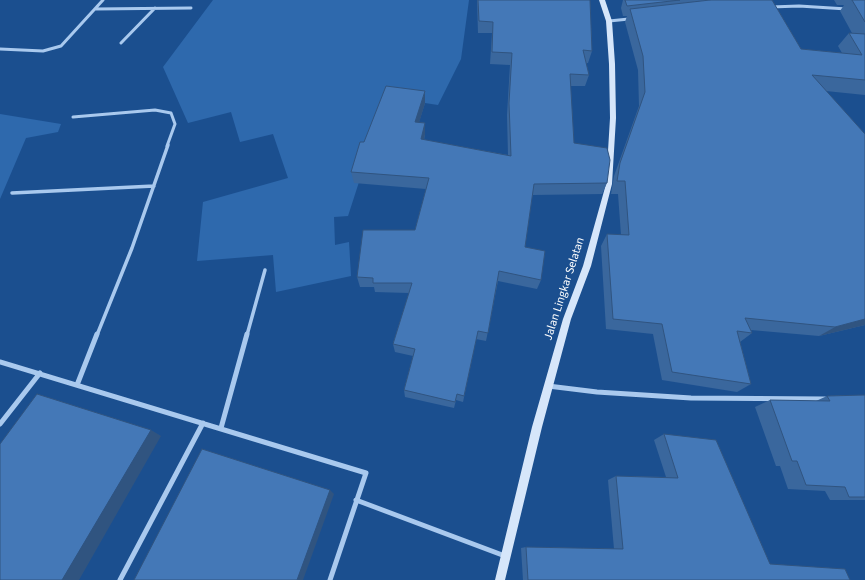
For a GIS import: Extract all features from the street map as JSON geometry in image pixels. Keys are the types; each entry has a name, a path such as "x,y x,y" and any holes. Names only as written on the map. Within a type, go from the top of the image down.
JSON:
{"street":[{"path":"0,49 43,51 55,49 65,43 104,0"},
{"name":"Jalan Lingkar Selatan","path":"500,580 536,426 567,319 587,266 608,184 613,118 612,64 609,21 602,0"},
{"path":"770,7 799,6 850,9"},
{"path":"121,43 155,8"},
{"path":"95,9 191,8"},
{"path":"609,21 632,19"},
{"path":"72,117 155,110 171,113 175,124 132,248 78,384"},
{"path":"12,193 154,186"},
{"path":"221,428 265,270"},
{"path":"0,362 78,384 366,473 330,580"},
{"path":"0,424 40,373"},
{"path":"548,386 597,392 691,398 835,399"},
{"path":"120,580 203,423"},
{"path":"356,500 506,556"}],"shaded area":[{"path":"213,0 469,0 461,59 438,105 425,103 380,117 348,216 334,217 335,245 349,242 351,276 276,292 273,255 197,261 203,202 288,178 273,134 240,142 231,112 188,123 163,67"},
{"path":"0,114 61,124 58,132 26,138 0,199"}],"building":[{"path":"478,0 590,0 592,51 583,50 589,75 570,74 574,143 607,148 610,160 607,183 534,184 525,247 545,251 541,280 499,271 488,333 478,331 464,396 457,394 455,402 404,390 415,349 393,344 412,283 373,283 373,278 357,277 363,230 415,230 429,178 351,172 360,142 364,142 386,86 425,91 415,122 425,123 421,139 511,156 509,103 512,53 492,52 493,22 479,21"},
{"path":"625,0 680,0 627,6"},
{"path":"710,0 772,0 801,49 862,55 849,33 865,34 865,80 812,75 865,134 865,319 835,327 745,318 752,333 737,331 751,384 672,372 662,324 613,319 607,234 629,235 625,181 617,181 620,163 645,92 643,56 630,9"},
{"path":"852,0 865,0 865,22"},
{"path":"37,394 151,430 62,580 0,580 0,444"},
{"path":"865,395 865,497 849,497 845,487 806,485 797,461 792,461 770,400 830,401 827,396"},
{"path":"664,434 716,440 770,564 845,569 850,580 528,580 526,547 623,549 616,476 678,478"},
{"path":"202,449 330,490 297,580 134,580"}]}
